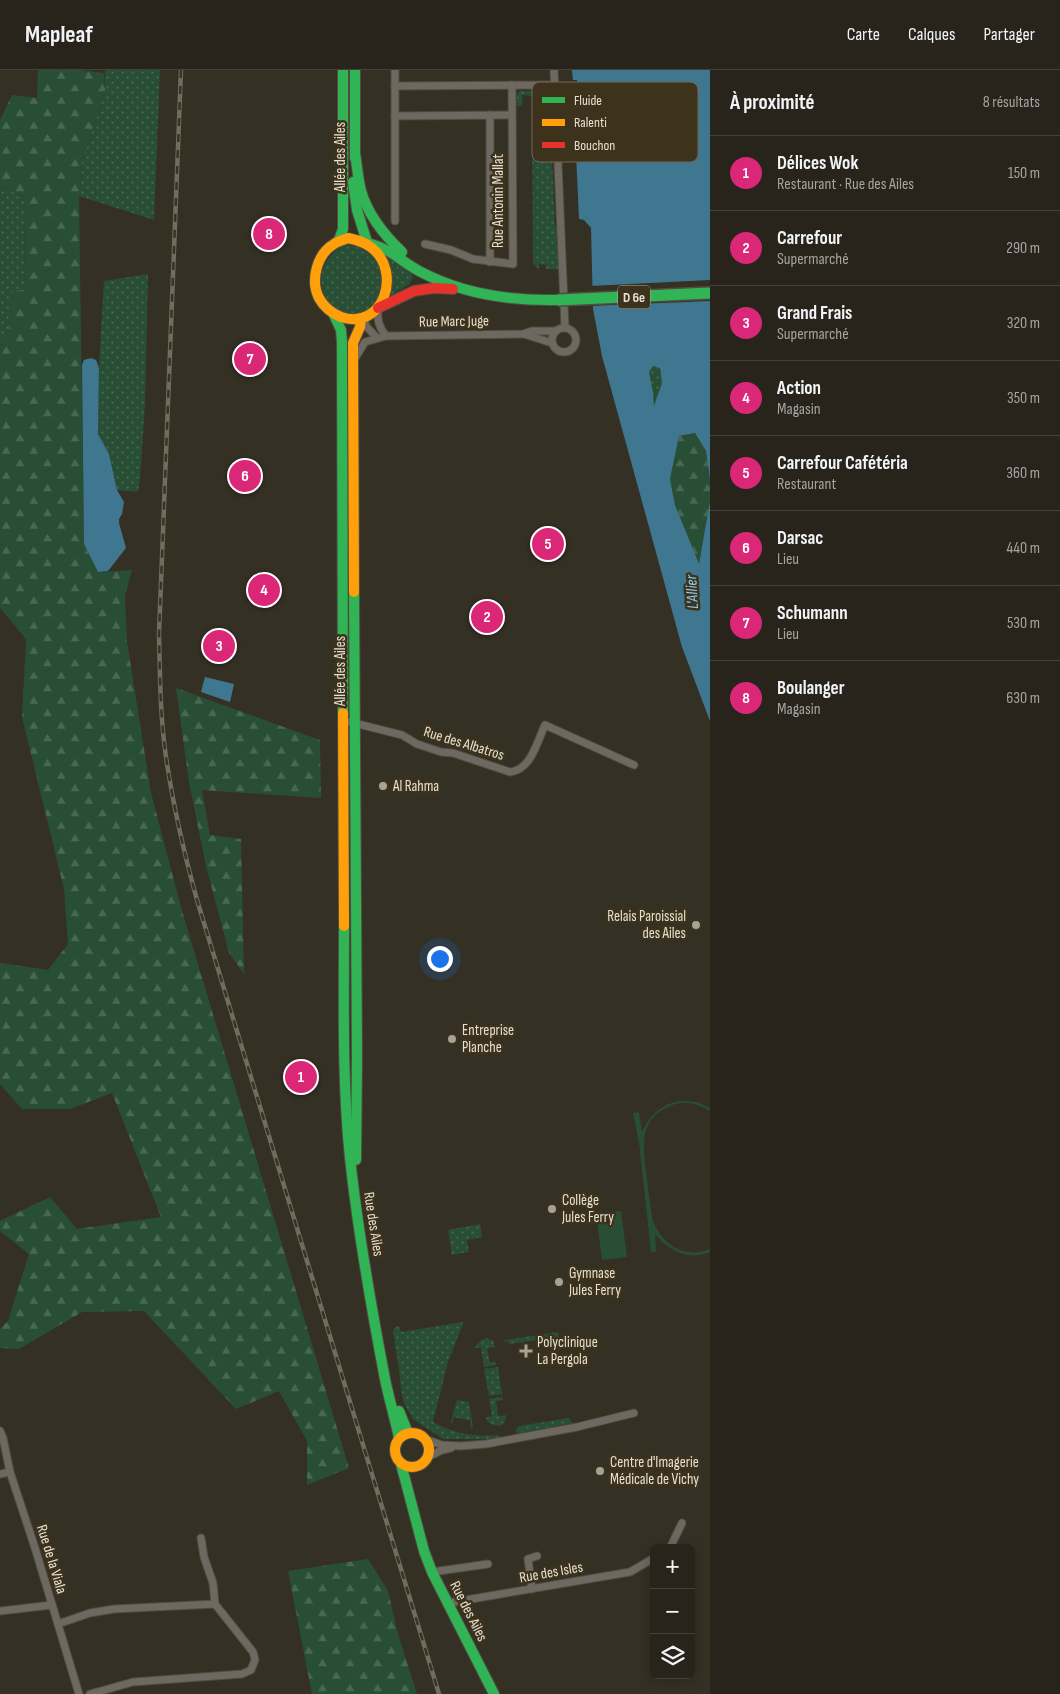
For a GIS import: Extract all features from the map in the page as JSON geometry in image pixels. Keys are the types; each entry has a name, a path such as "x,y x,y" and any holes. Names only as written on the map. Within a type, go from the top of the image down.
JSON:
{"main road":[{"name":"Allée des Ailes","path":"339,240 343,229 342,70"},
{"name":"Allée des Ailes","path":"355,70 353,183 367,243"},
{"path":"355,153 361,192 372,218 391,242 417,265 460,289"},
{"path":"348,238 367,243 379,255 387,277 384,299 378,308 362,319 345,319 334,315 320,302 315,285 315,275 319,260 324,252 339,240 348,238"},
{"name":"D 6e","path":"367,243 389,250 419,272 460,289 509,300 533,302 710,293"},
{"name":"D 6e","path":"378,308 414,291 434,288 460,289"},
{"name":"Allée des Ailes","path":"334,315 341,330 342,342 344,1012"},
{"name":"Allée des Ailes","path":"356,1024 353,343 362,319"},
{"name":"Rue des Ailes","path":"344,1012 344,1084 352,1177 387,1385 404,1436"},
{"name":"Rue des Ailes","path":"356,1024 358,1050 355,1128 357,1177 392,1384 404,1436"},
{"path":"417,1434 425,1439 429,1447 428,1457 415,1467 410,1468 401,1464 394,1448 404,1436 417,1434"},
{"name":"Rue des Ailes","path":"401,1464 424,1551 432,1572 494,1694"},
{"name":"Rue des Ailes","path":"414,1511 412,1483 415,1467"}],"street":[{"path":"395,70 395,221"},
{"name":"Rue Antonin Mallat","path":"425,244 451,250 473,259 512,264 512,85"},
{"path":"395,86 532,85"},
{"path":"395,116 511,115"},
{"name":"Rue Antonin Mallat","path":"490,116 490,262"},
{"path":"558,162 565,328"},
{"path":"378,308 377,319 379,328 386,336"},
{"path":"354,361 365,342 377,338 362,319"},
{"path":"565,328 572,331 576,341 572,348 562,352 556,349 552,343 552,337 555,331 565,328"},
{"name":"Rue Marc Juge","path":"377,338 386,336 523,334 532,331 555,331"},
{"name":"Rue Marc Juge","path":"523,334 552,343"},
{"name":"Rue des Albatros","path":"343,720 402,735 417,744 441,752 453,753 510,772 518,771 526,765 545,726 634,765"},
{"path":"428,1457 442,1450 577,1428 634,1413"},
{"name":"Rue de la Viala","path":"0,1431 10,1472 79,1694"},
{"path":"425,1439 442,1445 461,1446"},
{"path":"0,1474 10,1472"},
{"path":"672,1544 682,1523"},
{"path":"90,1694 133,1682 242,1674 251,1670 255,1660 253,1652 215,1604 213,1583 200,1538"},
{"path":"532,1589 528,1559 537,1556"},
{"name":"Rue des Isles","path":"448,1603 630,1572 650,1560"},
{"path":"432,1572 488,1564"},
{"path":"0,1611 52,1604"},
{"path":"58,1624 90,1613 114,1608 215,1604"}],"green space":[{"path":"38,70 80,70 104,73 105,91 82,163 79,196 84,544 98,572 132,570 125,596 127,642 151,793 182,911 349,1468 307,1485 307,1441 279,1391 236,1409 144,1311 82,1312 19,1349 0,1348 0,1329 8,1321 29,1254 0,1231 0,1221 50,1197 77,1229 161,1217 112,1093 70,1109 22,1109 0,1084 0,963 48,970 68,944 64,889 22,717 26,639 0,608 0,340 7,340 13,291 24,290 25,197 0,186 0,120 12,95 37,98"},
{"path":"105,70 160,70 154,220 79,196 82,163 105,91"},
{"path":"520,91 532,91 532,96 522,95 522,106 517,106 517,94"},
{"path":"532,162 552,162 559,269 546,269 546,265 539,264 539,269 533,264"},
{"path":"0,186 25,197 24,291 13,291 7,341 0,340"},
{"path":"346,244 360,246 371,254 378,264 381,277 381,290 376,301 368,310 355,314 349,314 334,307 327,299 321,281 322,272 330,256"},
{"path":"384,253 413,276 410,284 389,296"},
{"path":"148,274 145,403 138,492 117,490 109,454 98,434 99,368 104,281"},
{"path":"653,366 660,368 662,383 654,408 649,372"},
{"path":"695,433 706,451 710,479 710,501 699,565 675,505 670,479 679,436"},
{"path":"176,688 320,740 321,798 202,790 210,835 241,839 244,974 229,953 206,866 189,782"},
{"path":"673,1102 697,1102 710,1108 710,1111 701,1106 691,1104 675,1104 660,1111 648,1125 645,1133 644,1152 652,1218 667,1242 682,1251 700,1252 710,1249 710,1252 702,1255 687,1255 673,1250 655,1234 656,1252 651,1252 639,1142 633,1113 639,1112 642,1132 657,1111"},
{"path":"621,1211 627,1257 602,1260 596,1214"},
{"path":"480,1224 482,1237 467,1240 469,1252 452,1255 448,1230"},
{"path":"463,1322 448,1362 433,1422 456,1432 481,1436 498,1435 499,1439 443,1439 413,1419 404,1403 393,1332 394,1328 399,1326 401,1332"},
{"path":"558,1332 559,1337 509,1344 508,1341 502,1342 505,1340"},
{"path":"487,1338 493,1341 495,1347 487,1348 490,1363 496,1362 496,1365 484,1367 481,1347 474,1348 480,1341"},
{"path":"498,1367 502,1394 489,1396 484,1369"},
{"path":"503,1397 503,1400 496,1401 498,1416 506,1415 506,1419 502,1425 497,1426 488,1422 485,1418 492,1416 489,1399"},
{"path":"457,1400 469,1402 473,1428 470,1427 471,1421 454,1417 451,1422"},
{"path":"569,1418 572,1423 520,1433 515,1432 519,1426"},
{"path":"368,1559 388,1591 398,1634 417,1694 312,1694 288,1571"}],"water":[{"name":"L'Allier","path":"572,70 710,70 710,479 706,451 695,433 679,436 670,479 675,505 699,564 710,501 710,721 682,647 602,356 593,309 591,228 584,220 579,219 576,162 698,162 698,82 577,82 577,80 573,80","holes":["653,366 660,368 662,383 654,406 649,372"]},
{"path":"91,358 96,360 99,368 98,434 109,454 117,490 124,502 119,523 126,548 108,571 98,572 84,544 82,365 84,360"},
{"path":"205,677 234,684 230,702 201,692"}],"pier":[{"path":"710,280 710,301 590,306 590,286"}],"railway":[{"path":"181,70 159,634 161,711 169,775 179,829 197,900 439,1694"}],"traffic: fast":[{"path":"339,240 343,229 343,70"},
{"path":"355,70 355,158"},
{"path":"355,153 358,177 364,200 383,232 402,252"},
{"path":"353,182 357,210 367,242"},
{"path":"371,244 385,249 421,272 453,286 487,295 522,299 558,300"},
{"path":"558,300 710,293"},
{"path":"334,315 341,330 342,342 343,713"},
{"path":"354,592 356,1160"},
{"path":"344,926 345,1071 350,1158 370,1297 385,1379 399,1438"},
{"path":"399,1411 408,1433"},
{"path":"401,1464 424,1551 432,1572 494,1694"}],"traffic: slow":[{"path":"348,238 358,240 372,248 381,258 386,271 387,284 384,297 378,308 368,316 356,319 341,317 328,309 319,298 315,283 317,268 323,254 328,248 348,238"},
{"path":"354,592 353,343 360,327 361,319"},
{"path":"343,713 344,926"},
{"path":"412,1433 419,1434 424,1438 428,1443 429,1450 428,1457 424,1462 419,1466 412,1467 405,1466 400,1462 396,1457 395,1450 396,1443 400,1438 405,1434 412,1433"}],"traffic: jam":[{"path":"378,308 414,291 434,288 453,289"}],"place":[{"name":"Boulanger","path":"269,234"},
{"name":"Schumann","path":"250,359"},
{"name":"Darsac","path":"245,476"},
{"name":"Carrefour Cafétéria","path":"548,544"},
{"name":"Action","path":"264,590"},
{"name":"Carrefour","path":"487,617"},
{"name":"Grand Frais","path":"219,646"},
{"name":"Al Rahma","path":"383,786"},
{"name":"Relais Paroissial des Ailes","path":"696,925"},
{"name":"Entreprise Planche","path":"452,1039"},
{"name":"Délices Wok","path":"301,1077"},
{"name":"Collège Jules Ferry","path":"552,1209"},
{"name":"Gymnase Jules Ferry","path":"559,1282"},
{"name":"Polyclinique La Pergola","path":"526,1351"},
{"name":"Centre d'Imagerie Médicale de Vichy","path":"600,1471"}]}
